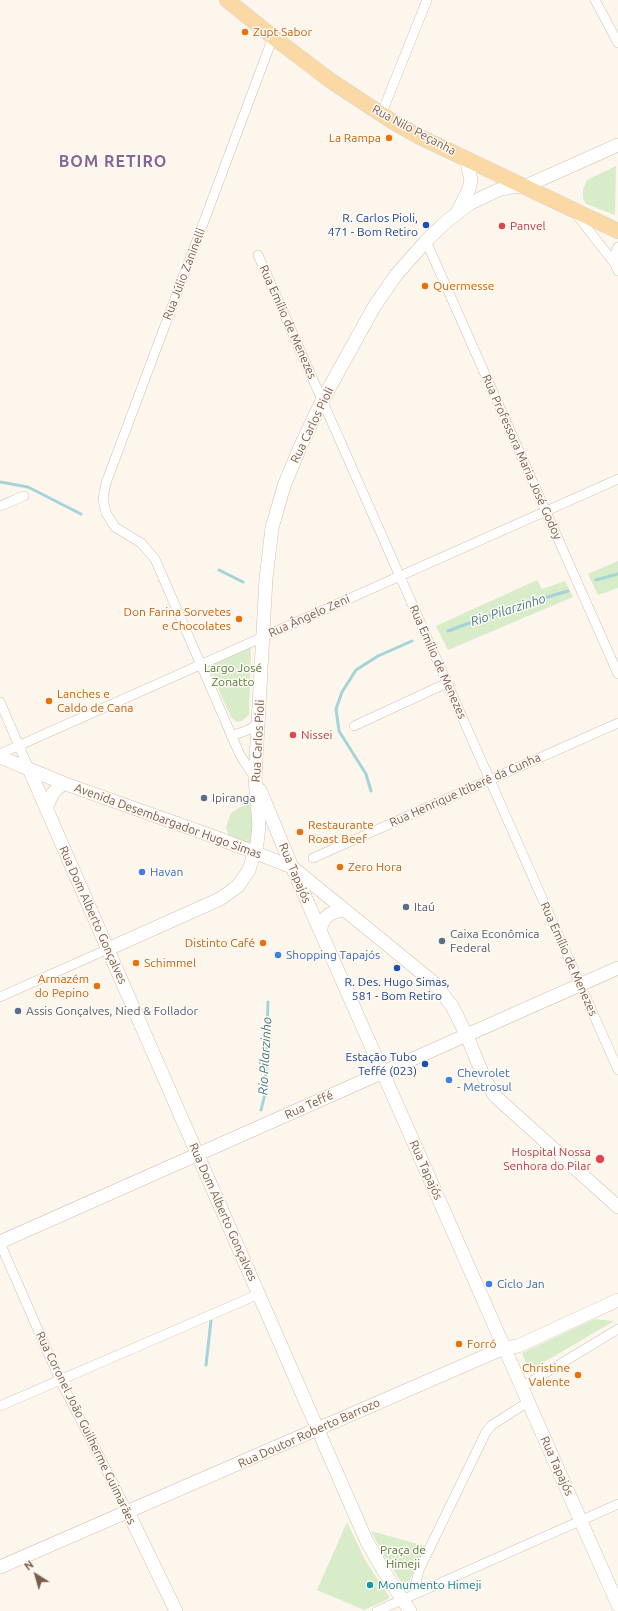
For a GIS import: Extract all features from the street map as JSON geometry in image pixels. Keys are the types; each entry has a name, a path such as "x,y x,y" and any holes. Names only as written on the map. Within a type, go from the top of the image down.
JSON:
{"main road":[{"name":"Rua Nilo Peçanha","path":"227,0 273,37 331,80 381,114 414,133 618,231"},
{"name":"Rua Carlos Pioli","path":"255,852 259,824 255,778 266,578 272,528 284,486 292,465 322,401 374,306 396,275 426,241 457,213 469,204 498,190 526,186 618,145"},
{"path":"457,213 469,189 470,175 466,158"},
{"name":"Avenida Desembargador Hugo Simas","path":"0,757 63,783 255,852 292,867 433,982 452,1006 485,1080 495,1096 618,1207"},
{"name":"Rua Dom Alberto Gonçalves","path":"29,769 367,1542 410,1611"},
{"name":"Rua Tapajós","path":"255,778 292,867 618,1605"},
{"path":"46,808 53,792 63,783"},
{"path":"108,949 220,899 238,886 244,879 249,870 255,852"},
{"path":"320,929 324,919 330,914 345,910"},
{"name":"Rua Teffé","path":"0,1243 618,968"},
{"name":"Rua Doutor Roberto Barrozo","path":"0,1567 504,1348 518,1346 618,1300"},
{"name":"Rua Coronel João Guilherme Guimarães","path":"128,1512 176,1611"}],"street":[{"path":"381,114 427,0"},
{"path":"595,0 618,43"},
{"name":"Rua Júlio Zaninelli","path":"106,513 103,499 106,482 273,37"},
{"path":"573,210 617,268"},
{"name":"Rua Professora Maria José Godoy","path":"426,241 618,674"},
{"path":"617,268 615,254 618,247"},
{"name":"Rua Emílio de Menezes","path":"258,255 618,1070"},
{"name":"Rua Ângelo Zeni","path":"0,754 618,479"},
{"path":"0,506 24,496"},
{"name":"Rua Tapajós","path":"106,513 115,526 141,543 154,559 201,664 231,736 240,755 255,778"},
{"path":"354,726 447,683"},
{"name":"Rua Dom Alberto Gonçalves","path":"0,702 29,769"},
{"path":"231,736 248,730 259,722"},
{"name":"Rua Henrique Itiberê da Cunha","path":"313,858 618,722"},
{"path":"0,997 108,949"},
{"name":"Rua Coronel João Guilherme Guimarães","path":"0,1243 60,1380 128,1512"},
{"path":"0,1406 259,1294"},
{"path":"522,1387 618,1329"},
{"path":"416,1594 419,1570 486,1432 492,1425 528,1402"},
{"path":"377,1611 618,1504"}],"green space":[{"path":"616,166 615,215 586,204 583,198 583,190 587,180"},
{"path":"618,561 618,588 598,595 588,574"},
{"path":"537,580 542,589 565,581 573,597 448,650 436,626"},
{"name":"Largo José Zonatto","path":"251,647 249,715 242,721 237,722 231,717 208,666"},
{"path":"250,801 254,813 252,845 229,837 226,827 231,813"},
{"path":"595,1319 614,1321 529,1371 522,1353"},
{"name":"Praça de Himeji","path":"347,1522 365,1560 390,1598 364,1610 317,1590"},
{"name":"Praça de Himeji","path":"371,1531 425,1546 406,1589 384,1556"}],"waterway":[{"path":"0,482 28,487 81,514"},
{"path":"219,570 243,582"},
{"name":"Rio Pilarzinho","path":"596,580 618,574"},
{"name":"Rio Pilarzinho","path":"448,631 507,609 568,591"},
{"name":"Rio Pilarzinho","path":"371,791 366,774 339,731 336,709 342,692 356,670 378,656 412,641"},
{"name":"Rio Pilarzinho","path":"261,1110 265,1094 268,1002"},
{"name":"Rio Pilarzinho","path":"206,1365 211,1320"}],"place":[{"name":"Zupt Sabor","path":"245,32"},
{"name":"La Rampa","path":"389,138"},
{"name":"R. Carlos Pioli, 471 - Bom Retiro","path":"426,225"},
{"name":"Panvel","path":"502,226"},
{"name":"Quermesse","path":"425,286"},
{"name":"Don Farina Sorvetes e Chocolates","path":"239,619"},
{"name":"Lanches e Caldo de Cana","path":"49,701"},
{"name":"Nissei","path":"293,735"},
{"name":"Ipiranga","path":"204,798"},
{"name":"Restaurante Roast Beef","path":"300,832"},
{"name":"Zero Hora","path":"340,867"},
{"name":"Havan","path":"142,872"},
{"name":"Itaú","path":"406,907"},
{"name":"Caixa Econômica Federal","path":"442,941"},
{"name":"Distinto Café","path":"263,943"},
{"name":"Shopping Tapajós","path":"278,955"},
{"name":"Schimmel","path":"136,963"},
{"name":"R. Des. Hugo Simas, 581 - Bom Retiro","path":"397,968"},
{"name":"Armazém do Pepino","path":"97,986"},
{"name":"Assis Gonçalves, Nied & Follador","path":"18,1011"},
{"name":"Estação Tubo Teffé (023)","path":"425,1064"},
{"name":"Chevrolet - Metrosul","path":"449,1080"},
{"name":"Hospital Nossa Senhora do Pilar","path":"600,1159"},
{"name":"Ciclo Jan","path":"489,1284"},
{"name":"Forró","path":"459,1344"},
{"name":"Christine Valente","path":"578,1375"},
{"name":"Monumento Himeji","path":"370,1585"}],"district":[{"name":"BOM RETIRO","path":"113,162"}]}
